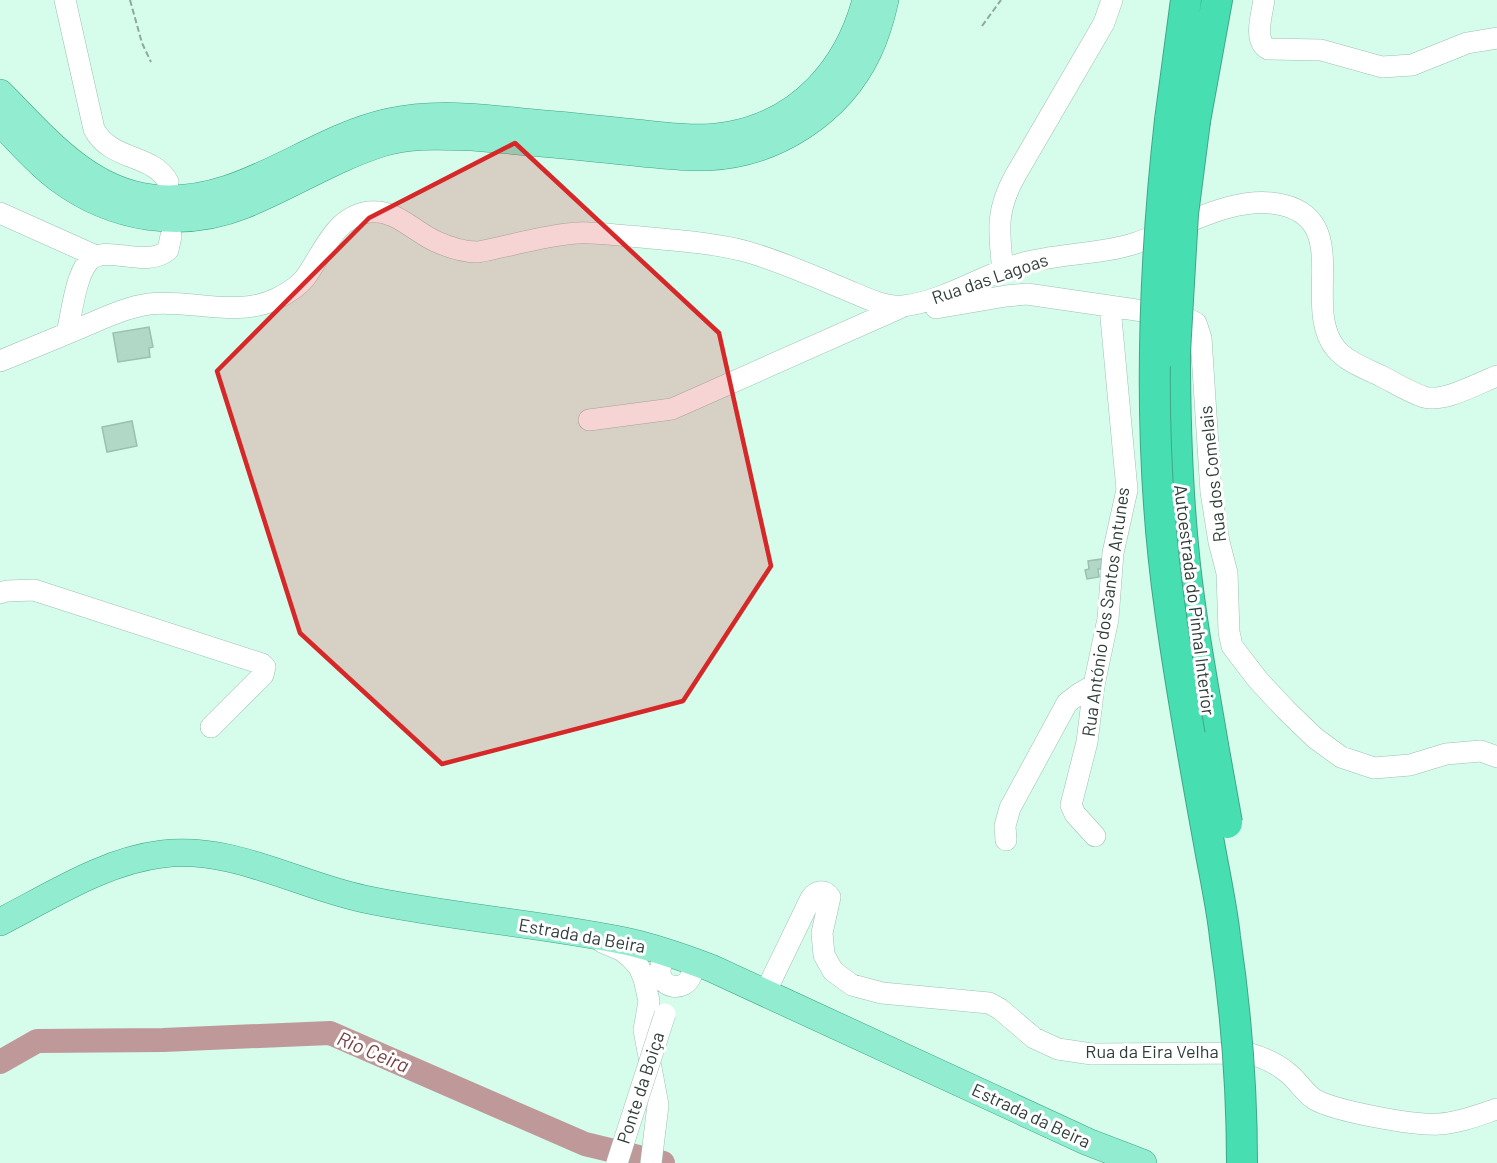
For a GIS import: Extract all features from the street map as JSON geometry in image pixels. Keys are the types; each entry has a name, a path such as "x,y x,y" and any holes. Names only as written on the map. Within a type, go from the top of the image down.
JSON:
{"highway":[{"name":"Autoestrada do Pinhal Interior","path":"1186,0 1182,214 1175,404 1178,484 1183,547 1198,657 1248,961 1261,1092 1262,1163"},
{"name":"Autoestrada do Pinhal Interior","path":"1216,0 1162,195 1156,307 1155,416 1159,504 1169,607 1225,934 1238,1044 1242,1163"}],"main road":[{"path":"0,93 52,146 90,176 132,194 152,198 193,198 244,184 353,132 406,119 471,117 684,138 707,138 751,130 766,125 798,106 822,85 843,58 858,26 866,0"},
{"path":"0,122 40,163 75,190 111,207 144,216 185,219 228,211 367,148 384,142 408,138 472,137 686,156 729,155 782,138 802,127 833,101 856,72 867,52 885,0"},
{"name":"Estrada da Beira","path":"0,922 105,868 161,854 191,852 216,855 250,864 364,899 631,942 681,972 765,993 1088,1142 1143,1163"}],"street":[{"path":"65,0 94,129 98,136 114,150 155,168 165,176 168,182"},
{"path":"1003,271 999,229 1002,201 1014,176 1104,23 1112,0"},
{"path":"1264,0 1260,39 1263,46 1272,49 1322,50 1382,67 1412,65 1467,42 1497,38"},
{"name":"Rua das Lagoas","path":"0,361 102,318 146,304 167,302 240,307 262,304 276,299 304,279 339,226 351,217 373,212 386,213 399,218 433,240 466,252 478,252 576,233 658,239 723,247 756,255 868,298 899,307 945,296 1003,271 1044,258 1134,244 1227,208 1272,203 1287,206 1301,213 1317,230 1323,246 1323,299 1327,330 1336,348 1346,357 1425,397 1446,396 1497,376"},
{"path":"0,213 96,255 144,258 158,256 168,250 171,236"},
{"path":"67,333 81,276 88,262 96,255"},
{"name":"Rua dos Comelais","path":"899,307 931,309 1027,294 1192,320 1199,328 1212,492 1228,585 1229,632 1232,646 1258,680 1315,738 1341,757 1374,768 1410,765 1446,754 1481,752 1497,757"},
{"path":"589,420 672,410 899,307"},
{"name":"Rua António dos Santos Antunes","path":"1095,836 1075,814 1071,806 1087,742 1094,685 1108,619 1113,553 1127,490 1110,307"},
{"path":"0,593 34,590 262,664 265,671 263,675 211,727"},
{"path":"1006,840 1005,826 1010,808 1067,703 1094,685"},
{"name":"Rua da Eira Velha","path":"765,993 813,894 820,892 830,897 822,933 824,955 833,971 852,985 882,993 989,1003 1000,1009 1034,1038 1058,1048 1092,1054 1248,1053 1268,1059 1289,1073 1311,1097 1325,1106 1407,1123 1440,1125 1497,1109"},
{"path":"579,933 621,950 639,967 644,979 649,1001 644,1030 658,1105 652,1158"},
{"name":"Ponte da Boiça","path":"617,1163 665,1014 681,972"}],"path":[{"path":"130,0 142,43 151,62"},
{"path":"982,26 1001,0"}],"highlighted area":[{"path":"515,143 719,333 771,566 683,701 442,764 300,633 217,371 369,218"}],"building":[{"path":"149,327 153,347 149,348 150,357 118,362 113,333"},
{"path":"132,421 137,446 107,452 102,427"},
{"path":"1102,559 1101,569 1098,569 1099,577 1087,579 1085,570 1089,569 1088,561"}],"waterway":[{"name":"Rio Ceira","path":"0,1062 37,1041 163,1040 330,1033 585,1144 663,1163"}]}
